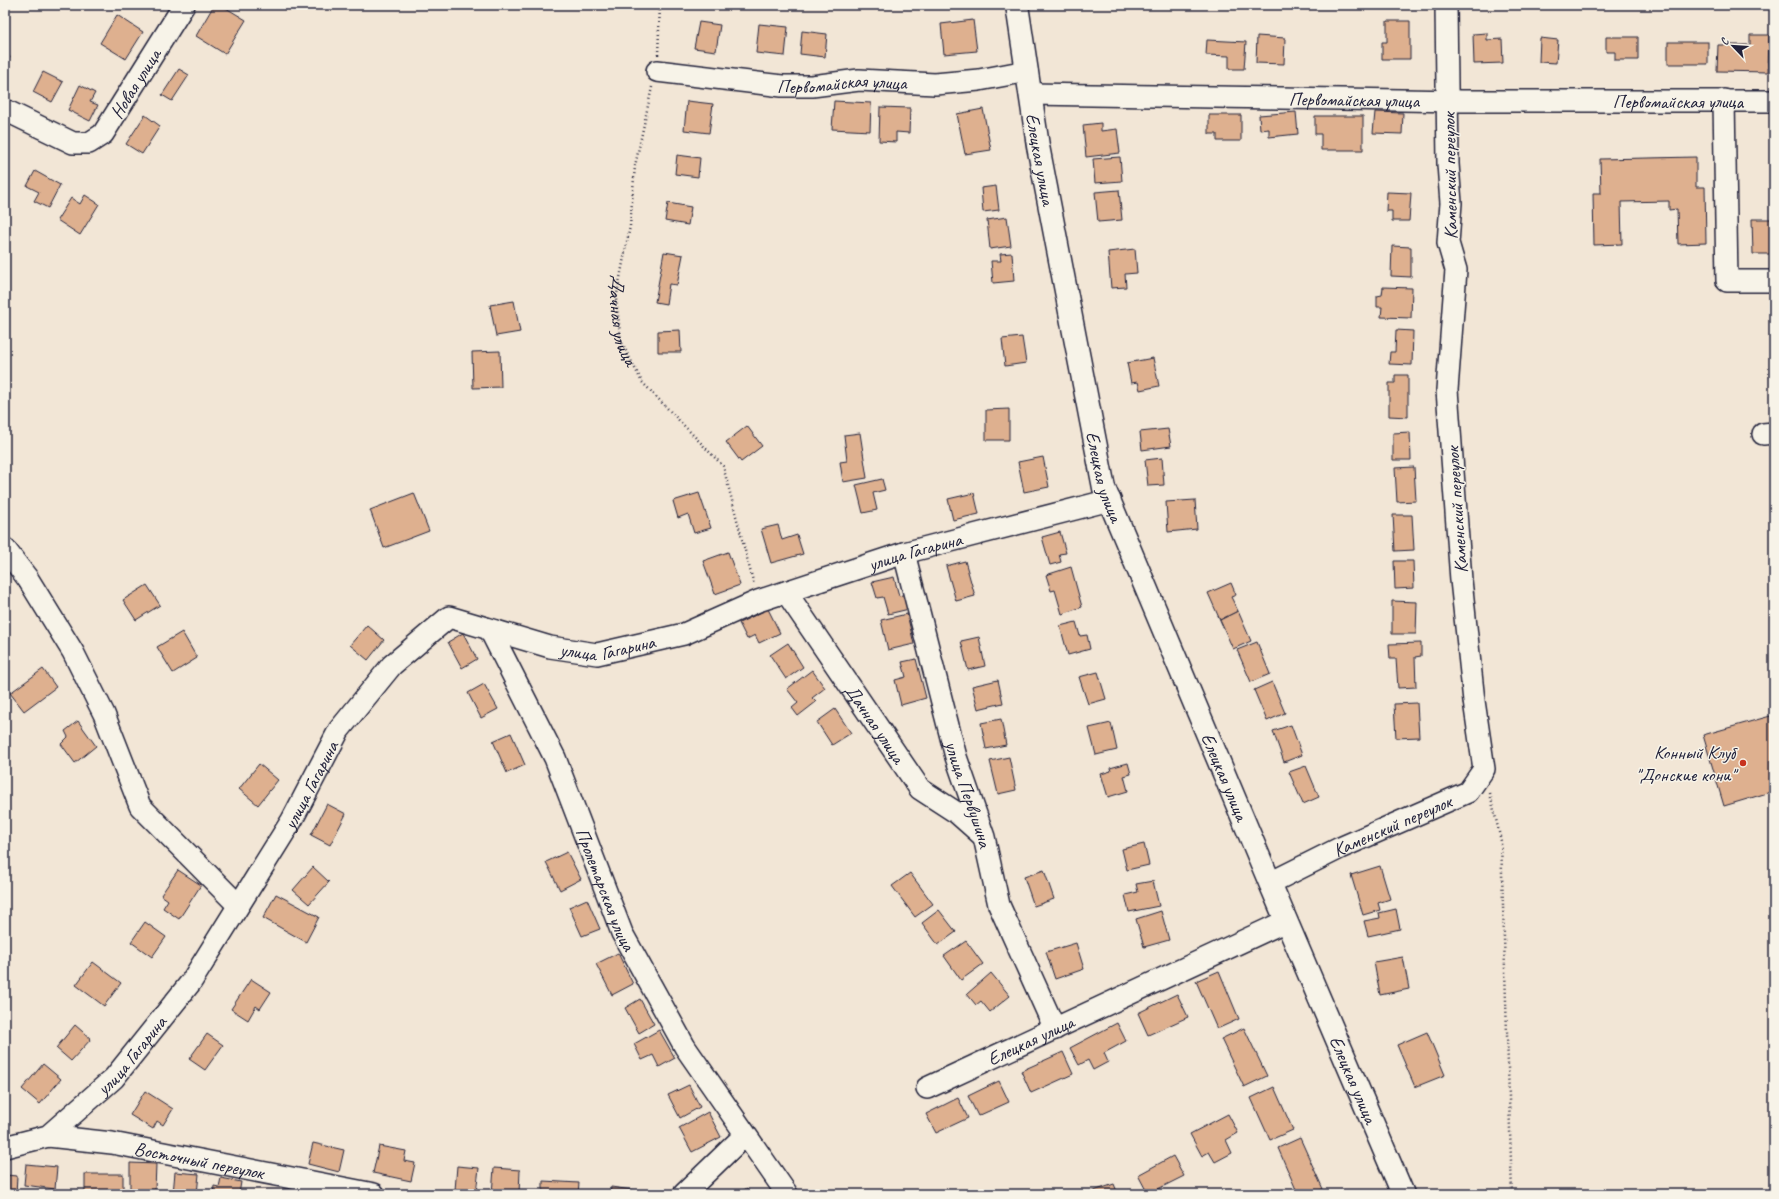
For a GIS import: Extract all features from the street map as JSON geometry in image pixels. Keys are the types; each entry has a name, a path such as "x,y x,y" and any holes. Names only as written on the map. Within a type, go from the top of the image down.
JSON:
{"main road":[{"name":"Елецкая улица","path":"1017,5 1038,146 1104,488 1286,921 1404,1194"}],"street":[{"name":"Новая улица","path":"5,110 73,143 89,143 103,134 184,5"},
{"name":"Каменский переулок","path":"1270,883 1340,848 1468,792 1484,769 1474,701 1461,580 1447,390 1456,270 1448,243 1451,203 1448,164 1446,5"},
{"name":"Первомайская улица","path":"657,71 782,86 812,86 859,80 935,84 979,80 1027,72"},
{"name":"Первомайская улица","path":"1030,94 1448,101 1774,101"},
{"path":"1724,100 1727,281 1774,281"},
{"name":"улица Гагарина","path":"5,1147 48,1136 114,1078 191,982 292,820 339,730 392,665 449,617 550,647 597,654 684,634 758,601 904,553 1110,500"},
{"path":"5,549 28,579 73,652 104,714 140,806 238,905"},
{"name":"улица Первушина","path":"904,553 956,756 984,837 999,905 1055,1029"},
{"name":"Дачная улица","path":"786,592 920,789 957,813 984,837"},
{"name":"Пролетарская улица","path":"490,630 554,758 622,933 684,1047 787,1194"},
{"name":"Елецкая улица","path":"927,1088 1286,921"},
{"path":"684,1194 745,1135"},
{"name":"Восточный переулок","path":"48,1136 112,1143 374,1194"}],"path":[{"name":"Дачная улица","path":"660,5 657,71 651,90 635,166 630,226 616,298 621,340 642,382 723,466 758,601"},
{"path":"1484,769 1501,840 1512,1194"}],"building":[{"path":"214,5 221,5 246,20 225,54 196,36"},
{"path":"117,15 143,32 126,59 100,43"},
{"path":"973,20 977,51 944,54 941,24"},
{"path":"1387,21 1410,21 1410,59 1382,59 1382,42 1387,42"},
{"path":"699,22 720,25 716,51 694,48"},
{"path":"759,24 788,27 785,56 756,53"},
{"path":"802,31 827,34 825,57 800,54"},
{"path":"1487,33 1487,40 1502,39 1503,63 1474,64 1473,34"},
{"path":"1750,35 1769,35 1768,72 1717,71 1718,45 1750,45"},
{"path":"1257,36 1285,38 1284,64 1256,63"},
{"path":"1606,37 1638,37 1638,60 1615,60 1615,52 1606,52"},
{"path":"1540,38 1558,40 1556,63 1539,62"},
{"path":"1207,40 1246,42 1244,69 1229,69 1229,56 1206,55"},
{"path":"1668,42 1708,42 1708,64 1668,64"},
{"path":"5,54 10,57 5,66"},
{"path":"179,69 189,75 172,101 162,95"},
{"path":"43,72 63,82 52,102 33,92"},
{"path":"80,85 95,93 90,102 98,105 90,121 68,110"},
{"path":"687,101 713,104 709,133 684,130"},
{"path":"834,101 871,103 870,131 832,129"},
{"path":"880,107 910,108 909,133 896,132 896,142 879,141"},
{"path":"983,109 991,150 965,154 957,114"},
{"path":"1296,112 1298,134 1269,137 1269,129 1260,130 1259,115"},
{"path":"1375,112 1403,113 1402,134 1373,133"},
{"path":"145,115 160,126 142,154 126,144"},
{"path":"1209,115 1241,115 1241,141 1217,141 1217,134 1209,134"},
{"path":"1315,116 1363,116 1363,150 1321,150 1321,134 1315,134"},
{"path":"1101,123 1101,131 1117,129 1120,153 1086,157 1083,125"},
{"path":"677,155 700,158 698,177 675,174"},
{"path":"1120,157 1122,181 1095,183 1093,159"},
{"path":"1696,157 1696,187 1705,187 1706,243 1678,244 1677,209 1669,210 1669,201 1621,202 1622,244 1594,245 1593,193 1601,193 1600,159"},
{"path":"35,171 60,185 48,208 34,201 39,192 27,186"},
{"path":"996,186 999,210 983,212 981,188"},
{"path":"1119,190 1122,220 1098,222 1095,192"},
{"path":"1387,192 1411,193 1409,221 1392,221 1392,211 1386,211"},
{"path":"85,195 99,204 80,235 57,220 71,198 80,204"},
{"path":"668,203 691,207 688,225 665,221"},
{"path":"1007,217 1011,246 990,249 987,220"},
{"path":"1752,219 1774,219 1774,254 1753,254"},
{"path":"1392,246 1411,247 1411,277 1391,276"},
{"path":"1135,249 1137,273 1125,274 1126,287 1111,288 1108,252"},
{"path":"664,252 683,255 677,285 669,284 666,304 655,302"},
{"path":"1012,253 1014,281 993,283 991,261 1001,261 1000,254"},
{"path":"1383,287 1412,288 1411,318 1381,317 1382,307 1377,307 1377,296 1382,295"},
{"path":"514,301 520,332 496,336 490,305"},
{"path":"680,330 681,352 658,352 658,331"},
{"path":"1396,330 1413,331 1412,365 1389,364 1390,352 1395,352"},
{"path":"1022,337 1026,363 1005,366 1002,339"},
{"path":"500,351 501,387 473,388 472,352"},
{"path":"1153,358 1159,386 1140,390 1138,382 1131,383 1127,363"},
{"path":"1395,375 1408,375 1408,417 1389,416 1389,383 1395,383"},
{"path":"1009,409 1009,440 986,440 986,410"},
{"path":"747,426 762,446 741,462 726,442"},
{"path":"1168,429 1171,446 1142,450 1140,432"},
{"path":"1410,432 1411,460 1393,460 1393,433"},
{"path":"860,433 867,478 843,482 840,462 847,461 844,435"},
{"path":"1043,457 1049,487 1024,492 1018,462"},
{"path":"1162,458 1164,485 1148,486 1145,460"},
{"path":"1414,467 1416,501 1397,502 1395,468"},
{"path":"882,479 885,490 873,493 877,510 863,513 856,485"},
{"path":"414,493 429,531 384,548 370,510"},
{"path":"699,493 711,528 694,533 688,514 678,518 673,501"},
{"path":"974,493 979,514 953,520 948,499"},
{"path":"1195,500 1197,529 1168,532 1166,502"},
{"path":"1393,515 1412,515 1414,550 1395,551"},
{"path":"778,525 782,540 797,535 803,554 771,563 761,529"},
{"path":"1060,532 1066,553 1059,554 1061,562 1050,565 1042,537"},
{"path":"728,552 740,585 715,594 703,561"},
{"path":"965,561 975,596 956,601 946,566"},
{"path":"1394,561 1413,561 1414,588 1395,589"},
{"path":"1071,567 1082,607 1062,614 1055,590 1051,591 1046,575"},
{"path":"894,577 899,596 905,594 909,609 888,614 883,597 877,598 872,582"},
{"path":"1231,583 1236,595 1231,597 1238,611 1220,620 1208,593"},
{"path":"147,585 160,605 136,620 123,600"},
{"path":"1392,601 1417,602 1416,634 1392,634"},
{"path":"768,609 780,633 759,643 755,635 747,639 739,623"},
{"path":"1238,611 1251,641 1233,649 1220,620"},
{"path":"907,614 914,644 888,650 881,620"},
{"path":"1076,622 1080,636 1087,635 1090,649 1068,655 1060,626"},
{"path":"367,625 384,640 368,660 350,645"},
{"path":"182,632 197,658 173,673 157,647"},
{"path":"463,633 477,659 462,668 448,642"},
{"path":"979,637 985,666 968,670 961,641"},
{"path":"1257,642 1270,674 1251,682 1237,650"},
{"path":"788,643 803,667 786,679 770,655"},
{"path":"1421,643 1421,656 1415,657 1416,687 1398,688 1396,659 1390,659 1389,644"},
{"path":"916,659 926,698 901,705 895,680 906,677 902,662"},
{"path":"43,669 56,687 24,711 10,693"},
{"path":"812,670 825,688 812,698 816,702 798,716 792,708 798,703 787,689"},
{"path":"1098,672 1106,699 1088,704 1079,677"},
{"path":"998,680 1003,703 978,709 972,686"},
{"path":"1272,682 1285,713 1267,721 1254,690"},
{"path":"484,684 498,709 481,718 468,693"},
{"path":"1417,703 1419,737 1396,738 1394,704"},
{"path":"835,709 851,733 832,745 817,722"},
{"name":"Конный Клуб \"Донские кони\"","path":"1774,715 1774,791 1724,806 1703,735"},
{"path":"1001,719 1006,745 986,749 981,723"},
{"path":"78,721 96,746 75,763 61,744 68,737 65,731"},
{"path":"1111,723 1117,750 1096,755 1089,728"},
{"path":"1291,725 1302,755 1284,762 1273,731"},
{"path":"511,733 525,765 507,773 493,741"},
{"path":"1009,757 1016,790 998,794 990,761"},
{"path":"1128,763 1131,774 1124,776 1128,791 1108,797 1101,774 1111,771 1110,768"},
{"path":"259,764 278,780 258,805 239,789"},
{"path":"1306,766 1319,797 1303,804 1289,772"},
{"path":"327,804 346,814 330,845 311,835"},
{"path":"1144,844 1149,865 1127,870 1122,849"},
{"path":"567,852 581,879 560,890 546,862"},
{"path":"1380,866 1390,899 1378,903 1380,910 1363,915 1351,875"},
{"path":"313,867 329,882 309,904 293,890"},
{"path":"178,870 201,885 179,919 163,908 168,900 161,895"},
{"path":"1044,870 1054,899 1034,906 1024,877"},
{"path":"910,873 933,904 915,917 892,886"},
{"path":"1153,881 1159,906 1129,912 1125,895 1138,892 1136,884"},
{"path":"276,894 319,917 306,942 263,918"},
{"path":"587,899 600,929 582,936 569,907"},
{"path":"1396,909 1400,929 1368,936 1364,921 1380,918 1379,913"},
{"path":"939,910 956,932 938,945 922,923"},
{"path":"1161,911 1169,940 1144,947 1136,919"},
{"path":"145,922 166,937 152,957 131,942"},
{"path":"966,941 983,964 961,980 944,956"},
{"path":"1076,943 1084,969 1055,979 1046,952"},
{"path":"618,953 633,984 612,995 596,964"},
{"path":"1403,957 1409,989 1380,995 1374,962"},
{"path":"93,962 121,983 104,1006 76,985"},
{"path":"1219,971 1239,1019 1217,1029 1196,981"},
{"path":"991,973 1010,996 990,1012 981,1001 976,1005 967,994"},
{"path":"251,979 271,992 260,1009 256,1006 248,1020 231,1009"},
{"path":"1177,994 1188,1017 1148,1035 1138,1013"},
{"path":"640,999 654,1024 639,1033 625,1008"},
{"path":"1117,1023 1126,1041 1104,1053 1108,1062 1093,1070 1088,1060 1079,1065 1070,1048"},
{"path":"75,1025 91,1039 71,1061 56,1048"},
{"path":"1244,1028 1267,1076 1244,1087 1221,1039"},
{"path":"659,1030 675,1058 659,1067 653,1055 642,1060 634,1044"},
{"path":"1427,1032 1445,1075 1415,1087 1397,1045"},
{"path":"207,1034 223,1045 205,1070 189,1059"},
{"path":"1063,1052 1073,1074 1031,1093 1021,1071"},
{"path":"43,1064 61,1079 40,1104 22,1089"},
{"path":"999,1081 1009,1102 978,1116 968,1096"},
{"path":"689,1085 700,1107 680,1118 668,1095"},
{"path":"1274,1087 1293,1130 1270,1140 1251,1098"},
{"path":"145,1091 173,1109 163,1125 157,1121 153,1129 130,1115"},
{"path":"958,1098 968,1118 936,1133 926,1114"},
{"path":"708,1112 721,1137 692,1152 679,1128"},
{"path":"1228,1114 1238,1133 1226,1140 1232,1153 1215,1162 1209,1152 1202,1156 1190,1134"},
{"path":"1300,1138 1323,1189 1311,1194 1298,1194 1278,1148"},
{"path":"313,1143 344,1150 339,1172 308,1164"},
{"path":"379,1146 406,1151 404,1161 415,1163 411,1181 373,1173"},
{"path":"1173,1156 1184,1176 1148,1194 1138,1175"},
{"path":"130,1163 156,1164 155,1190 130,1190"},
{"path":"26,1164 57,1167 55,1189 24,1185"},
{"path":"457,1166 479,1168 476,1193 455,1190"},
{"path":"494,1168 520,1170 519,1194 492,1194"},
{"path":"175,1172 199,1174 197,1194 173,1194"},
{"path":"85,1174 123,1174 123,1194 85,1194"},
{"path":"5,1175 17,1176 16,1194 5,1194"},
{"path":"221,1178 241,1182 239,1194 213,1194 214,1186 219,1187"},
{"path":"543,1181 579,1183 578,1194 543,1194"},
{"path":"1114,1184 1118,1194 1088,1194 1088,1193"},
{"path":"611,1187 654,1193 654,1194 610,1194"},
{"path":"747,1188 750,1194 737,1194"},
{"path":"1130,1190 1131,1194 1119,1194"}],"place":[{"name":"Конный Клуб \"Донские кони\"","path":"1743,763"}]}
